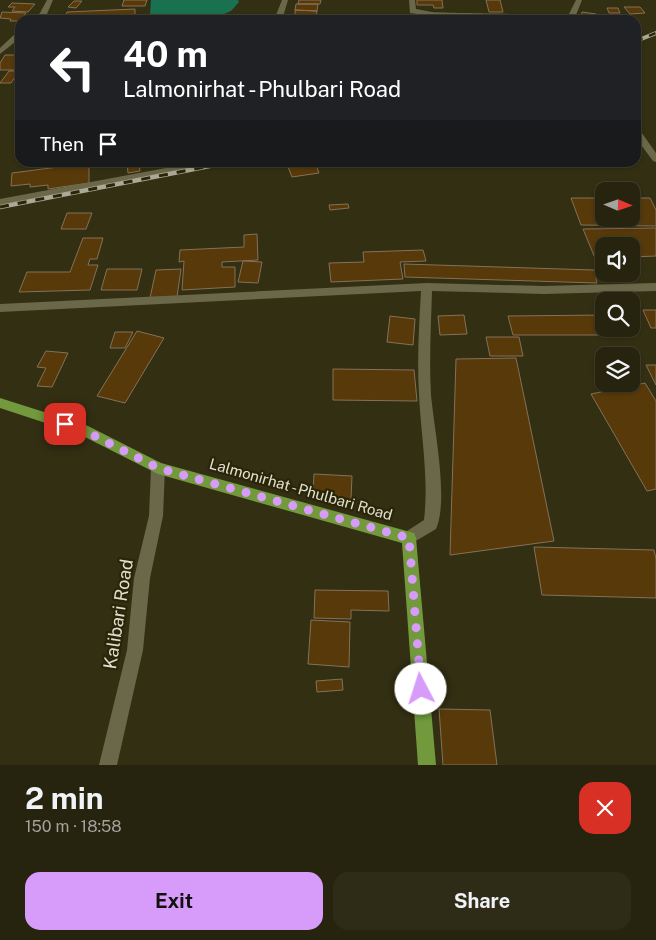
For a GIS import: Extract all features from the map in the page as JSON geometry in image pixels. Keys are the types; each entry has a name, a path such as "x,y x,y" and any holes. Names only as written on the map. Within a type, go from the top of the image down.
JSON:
{"main road":[{"name":"Lalmonirhat - Phulbari Road","path":"0,403 83,430 158,468 409,538 427,765"}],"street":[{"path":"42,15 50,0"},
{"path":"280,15 285,0"},
{"path":"412,0 413,12 431,15"},
{"path":"573,15 578,8 579,0"},
{"path":"0,52 15,38"},
{"path":"641,138 656,159"},
{"path":"0,202 189,167"},
{"path":"0,308 427,287 543,290 656,288"},
{"path":"409,538 431,524 434,504 433,462 425,394 427,287"},
{"name":"Kalibari Road","path":"108,765 135,650 142,578 156,516 158,468"}],"shaded area":[{"path":"151,0 238,0 239,2 231,11 222,15 150,15"}],"building":[{"path":"124,0 147,0 145,6 122,6"},
{"path":"299,0 321,0 320,4 298,4"},
{"path":"417,0 442,0 443,8 434,8 433,5 417,5"},
{"path":"486,0 500,0 503,12 489,12"},
{"path":"74,1 82,1 76,8 68,7"},
{"path":"12,3 35,4 28,12 12,11 15,7 8,7"},
{"path":"296,4 318,4 317,11 295,10"},
{"path":"624,7 640,7 645,13 630,14"},
{"path":"607,8 618,8 620,13 609,13"},
{"path":"135,9 135,15 66,15 67,12"},
{"path":"295,10 317,11 316,15 295,15"},
{"path":"2,12 26,13 24,15 15,15 15,21 0,18"},
{"path":"582,12 596,14 596,15 582,15"},
{"path":"5,55 15,55 15,70 0,70 0,63"},
{"path":"9,71 15,71 15,77 11,83 0,83"},
{"path":"58,167 89,167 89,183 48,189 48,185 30,187 30,184 11,186 12,173"},
{"path":"127,167 140,167 140,171 128,173"},
{"path":"288,167 317,167 319,173 292,177"},
{"path":"571,198 595,198 595,225 581,225"},
{"path":"640,198 650,198 656,210 656,226 640,226"},
{"path":"348,204 349,208 330,210 329,205"},
{"path":"67,213 92,213 86,229 61,229"},
{"path":"656,228 656,256 640,257 640,237 595,237 595,258 583,229"},
{"path":"257,234 258,260 222,262 222,267 235,267 235,287 182,290 184,261 179,262 180,250 244,247 244,235"},
{"path":"83,238 103,238 97,259 90,259 88,265 98,265 90,290 19,292 27,272 70,272"},
{"path":"423,250 426,261 400,262 403,279 331,282 329,263 364,262 363,252"},
{"path":"243,261 262,262 258,283 238,282"},
{"path":"404,264 594,270 595,282 597,283 405,277"},
{"path":"107,269 142,269 137,290 101,290"},
{"path":"181,269 177,297 150,298 156,270"},
{"path":"643,310 656,310 656,328 651,328"},
{"path":"464,315 467,334 440,335 438,316"},
{"path":"595,315 595,335 513,335 508,316"},
{"path":"390,316 415,319 413,345 387,342"},
{"path":"137,331 164,338 125,403 97,396"},
{"path":"115,332 133,332 125,348 110,348"},
{"path":"486,337 519,337 523,356 490,356"},
{"path":"46,351 68,353 52,387 37,386 46,368 37,367"},
{"path":"516,358 554,541 450,555 456,359"},
{"path":"646,365 656,365 656,385"},
{"path":"333,369 414,370 417,401 333,400"},
{"path":"645,383 656,401 656,489 647,491 591,394 601,392 640,392 640,384"},
{"path":"314,474 352,476 351,499 313,497"},
{"path":"534,547 654,550 656,559 656,598 542,595"},
{"path":"315,590 388,591 389,611 351,610 351,619 314,618"},
{"path":"311,620 350,622 349,667 308,664"},
{"path":"342,679 343,690 317,692 316,681"},
{"path":"439,709 490,710 497,765 443,765"}],"railway":[{"path":"641,39 656,33"},
{"path":"0,207 204,167"}],"route":[{"path":"65,424 83,430 158,468 409,538 421,689"}]}
